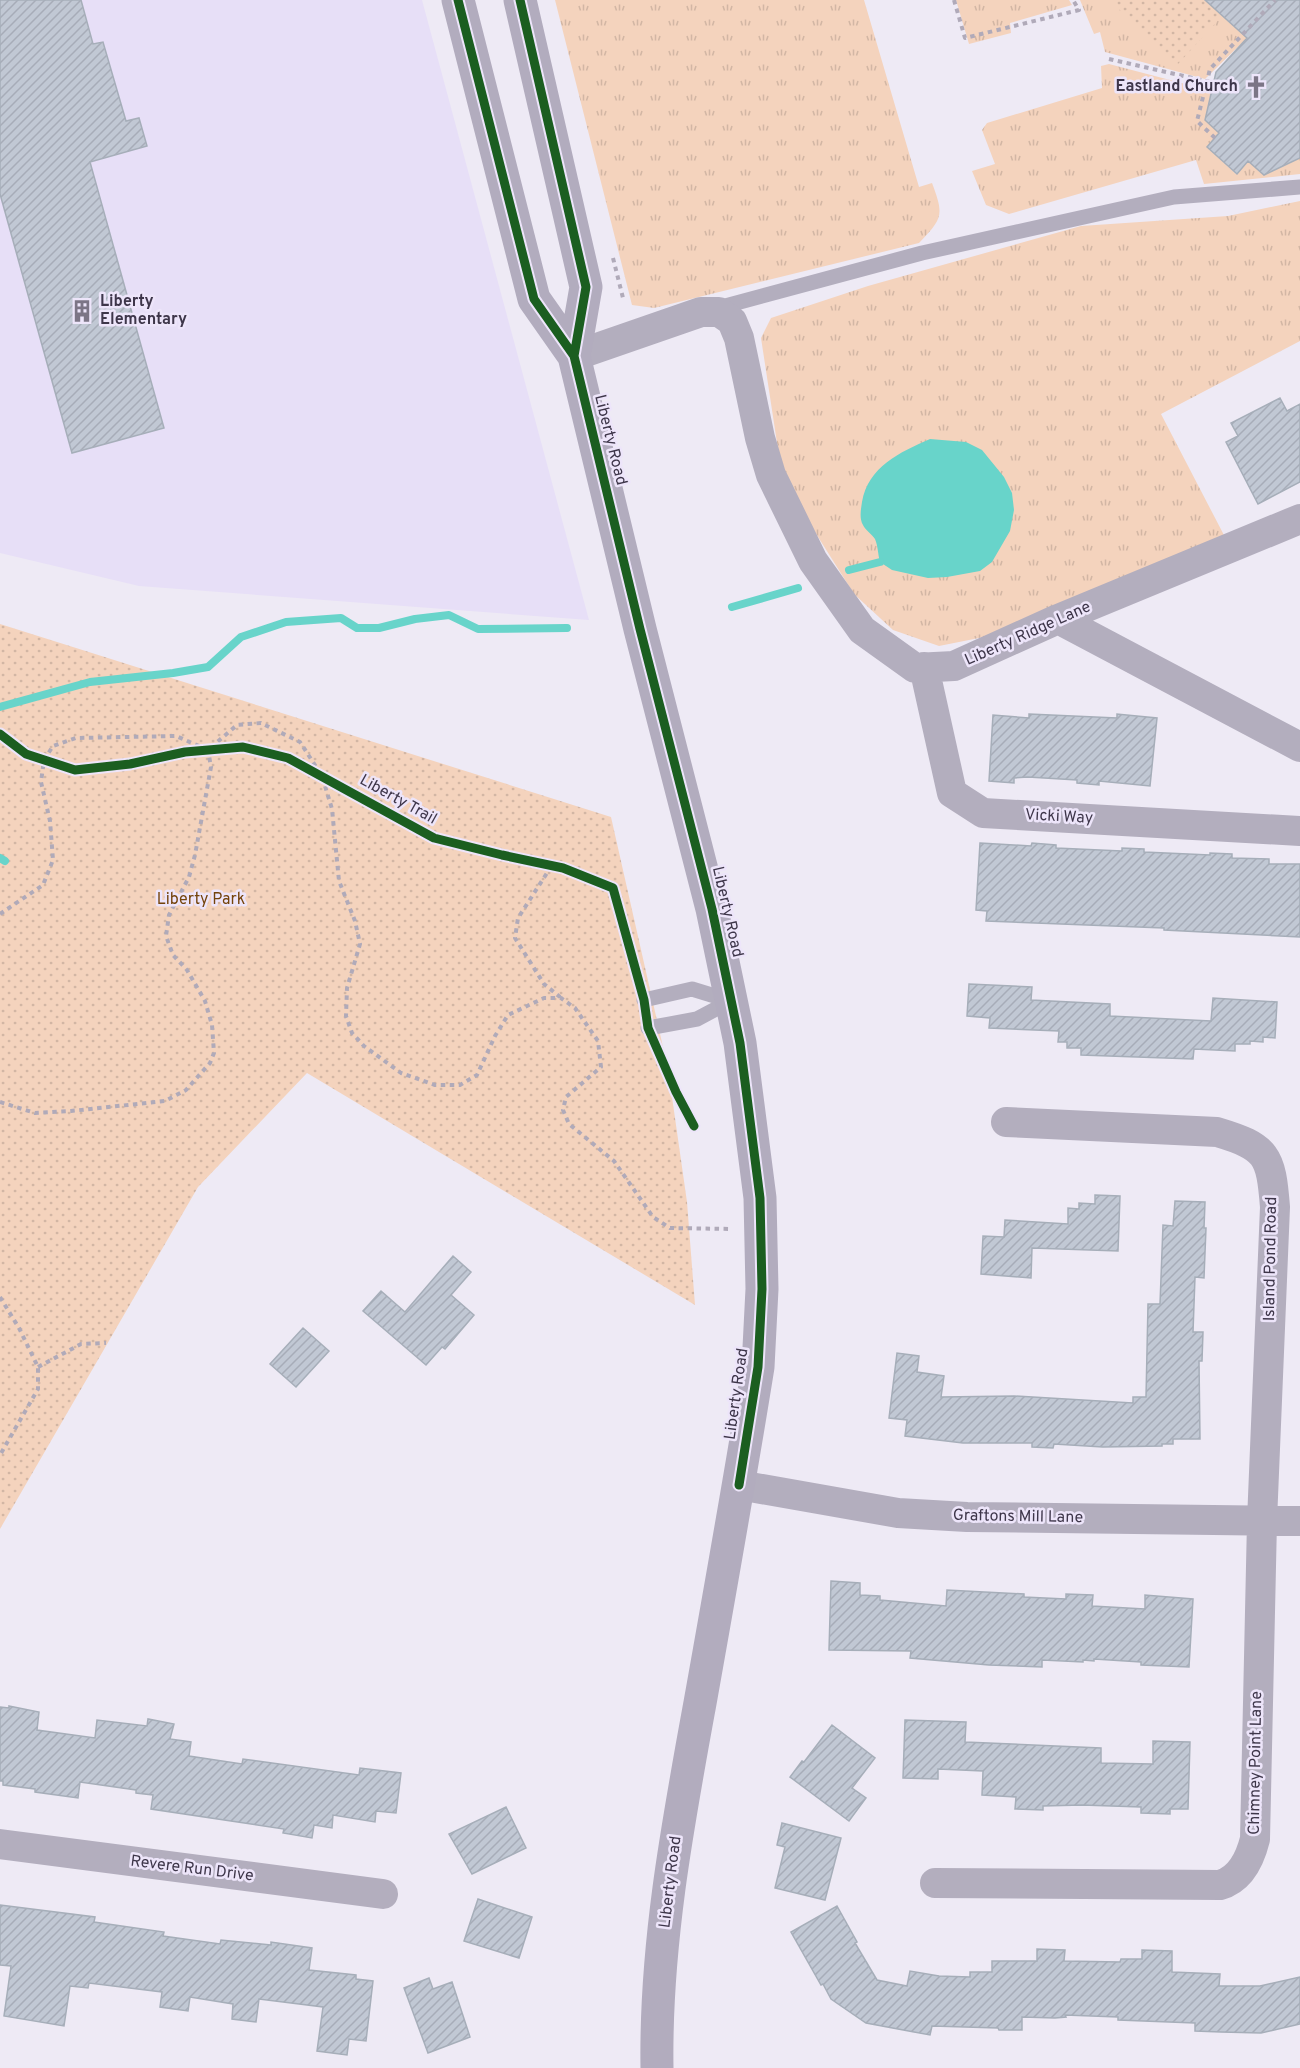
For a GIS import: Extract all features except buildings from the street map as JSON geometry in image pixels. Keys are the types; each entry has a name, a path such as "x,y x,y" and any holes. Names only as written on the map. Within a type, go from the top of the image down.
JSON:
{"main road":[{"name":"Liberty Road","path":"458,0 534,299 574,356 640,629 712,909 740,1042 760,1198 762,1289 758,1367 677,1832 660,1971 657,2068"},
{"name":"Liberty Road","path":"520,0 586,287 574,356"}],"street":[{"path":"574,356 701,312"},
{"name":"Liberty Ridge Lane","path":"701,312 719,312 732,321 739,338 760,438 771,475 813,561 862,630 915,668 954,666 1058,619 1291,531"},
{"path":"1058,619 1300,747"},
{"name":"Vicki Way","path":"924,667 952,793 983,813 1300,831"},
{"name":"Island Pond Road","path":"1006,1122 1217,1132 1247,1141 1265,1156 1273,1184 1275,1207 1262,1521"},
{"name":"Graftons Mill Lane","path":"739,1485 898,1513 967,1517 1300,1521"},
{"name":"Chimney Point Lane","path":"935,1883 1220,1885 1230,1882 1245,1866 1255,1839 1262,1521"},
{"name":"Revere Run Drive","path":"0,1844 384,1894"}],"lane":[{"path":"701,312 922,253 1174,197 1300,187"},
{"path":"644,1000 692,989 731,1001"},
{"path":"648,1028 697,1019 731,1001"}],"path":[{"path":"954,0 965,38 1079,10 1073,0"},
{"path":"1215,138 1197,121 1210,69 1275,0"},
{"path":"1109,59 1214,83"},
{"path":"208,750 237,725 261,723 300,742 322,776 332,809 339,881 355,921 360,944 347,988 346,1016 352,1033 364,1046 401,1072 435,1085 460,1085 477,1075 495,1036 508,1015 544,998 561,998"},
{"path":"40,758 53,746 76,738 176,736 208,750"},
{"path":"185,752 231,748"},
{"path":"0,1102 35,1113 71,1112 165,1101 186,1090 210,1064 214,1053 212,1025 205,1001 187,970 172,955 166,936 169,915 189,877 195,855 211,767 208,750"},
{"path":"40,758 54,763"},
{"path":"0,914 43,885 53,860 50,821 40,758"},
{"path":"537,863 552,866 518,918 515,938 544,984 575,1008 598,1041 601,1066 566,1097 563,1110 569,1124 614,1161 653,1217 670,1228 760,1229"},
{"path":"0,1297 19,1328 38,1367 38,1389 0,1455"},
{"path":"38,1367 81,1344 106,1343"}],"shaded area":[{"path":"0,0 422,0 589,620 139,586 0,553"},
{"path":"930,439 966,442 982,450 1004,477 1012,493 1014,510 1010,531 992,562 980,571 928,578 892,570 880,562 875,539 865,529 862,522 861,511 865,490 878,470 897,455"}],"green space":[{"path":"555,0 864,0 919,187 932,183 936,194 939,216 933,228 919,243 654,308 632,305"},
{"path":"956,0 1069,0 1072,5 1010,23 1011,33 969,44"},
{"path":"1080,0 1205,0 1247,38 1205,79 1105,52 1100,32 1094,34"},
{"path":"1109,0 1205,0 1222,16 1178,64"},
{"path":"1109,64 1212,91 1205,120 1219,133 1207,147 1236,174 1249,161 1264,175 1300,158 1300,174 1204,184 1196,160 1009,214 986,205 972,171 995,164 982,130 987,123 1102,88 1101,66"},
{"path":"1300,201 1300,341 1161,414 1226,539 999,634 939,646 893,630 854,594 808,521 781,469 761,338 771,318 868,286 1081,226 1228,216"},
{"name":"Liberty Park","path":"0,624 611,817 668,1069 687,1202 695,1305 307,1073 198,1187 0,1529"}],"waterway":[{"path":"849,570 880,562"},
{"path":"732,607 798,588"},
{"path":"0,707 90,682 208,667 241,637 286,622 341,618 357,628 379,628 415,619 449,615 478,629 567,628"},
{"path":"0,858 5,861"}],"cycle path":[{"path":"458,0 534,299 574,356 640,629 712,909 740,1043 760,1198 762,1289 758,1367 739,1485"},
{"path":"520,0 586,287 574,356"},
{"name":"Liberty Trail","path":"0,734 26,754 75,770 130,764 185,752 243,747 288,758 434,838 563,868 613,888 644,1000 648,1028 676,1092 694,1126"}],"place":[{"name":"Eastland Church","path":"1256,87"},
{"name":"Liberty Elementary","path":"82,311"}]}
